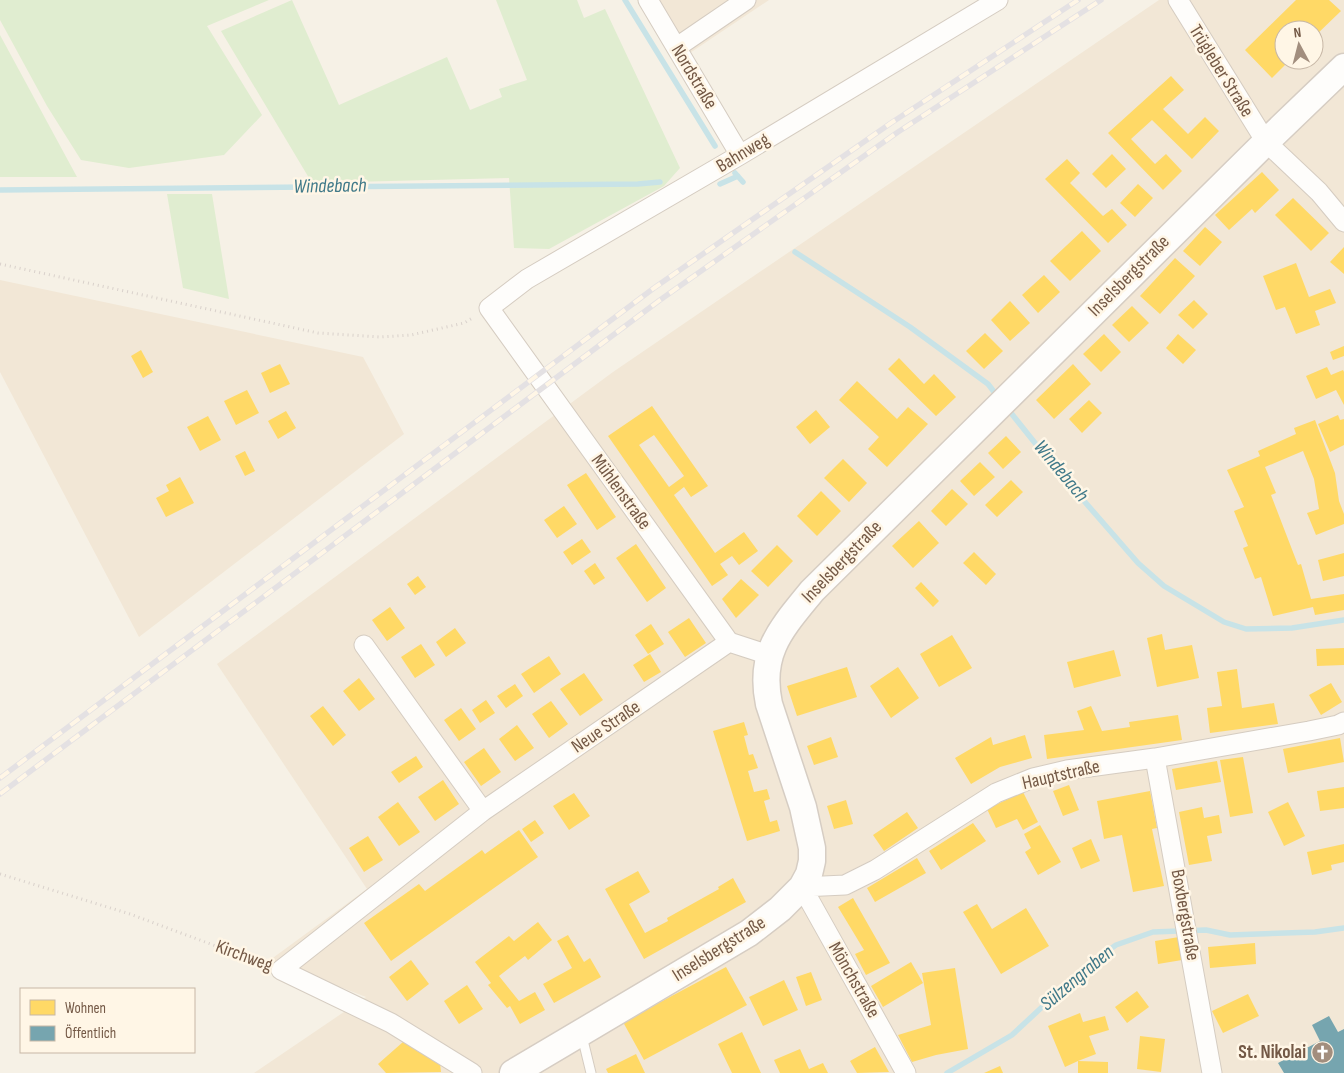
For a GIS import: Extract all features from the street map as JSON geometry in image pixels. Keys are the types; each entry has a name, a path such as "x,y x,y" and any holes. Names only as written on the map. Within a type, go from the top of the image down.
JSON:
{"street":[{"name":"Nordstraße","path":"648,0 740,154"},
{"path":"677,47 746,0"},
{"name":"Bahnweg","path":"489,308 527,279 998,0"},
{"name":"Trügleber Straße","path":"1178,0 1266,142 1319,192 1344,222"},
{"name":"Inselsbergstraße","path":"513,1073 749,933 802,887 809,874 812,848 803,807 769,704 766,689 766,671 769,655 785,624 812,591 1344,67"},
{"name":"Mühlenstraße","path":"489,308 729,642"},
{"path":"729,642 769,655"},
{"name":"Neue Straße","path":"281,970 483,811 729,642"},
{"path":"364,645 483,811"},
{"name":"Hauptstraße","path":"802,887 845,886 875,870 996,794 1033,778 1067,770 1155,758 1309,731 1344,722"},
{"name":"Boxbergstraße","path":"1155,758 1188,930 1212,1073"},
{"name":"Mönchstraße","path":"802,887 906,1073"},
{"name":"Kirchweg","path":"281,970 391,1023 472,1073"}],"lane":[{"path":"581,1033 591,1073"}],"path":[{"path":"0,264 318,333 380,337 411,335 464,322 489,308"},
{"name":"Kirchweg","path":"0,874 130,914 281,970"}],"shaded area":[{"path":"637,0 769,0 675,63"},
{"path":"1159,0 1344,0 1344,1073 254,1073 366,997 270,960 367,889 217,664 613,372"},
{"path":"0,280 363,357 404,434 139,637 0,372"}],"green space":[{"path":"0,0 269,0 207,26 262,115 224,155 129,168 81,160 47,106 0,20"},
{"path":"292,0 339,105 447,57 470,110 502,97 499,89 527,80 496,0 577,0 584,18 605,9 680,168 664,186 549,249 514,248 509,178 312,183 221,31"},
{"path":"0,35 77,177 0,177"},
{"path":"167,194 212,194 229,299 183,288"}],"building: Wohnen":[{"path":"1296,0 1329,0 1341,11 1324,27 1324,20 1276,20"},
{"path":"1274,22 1274,70 1280,70 1272,78 1245,50"},
{"path":"1171,76 1184,90 1163,109 1188,134 1205,117 1219,131 1192,159 1152,120 1131,139 1155,164 1166,154 1182,171 1163,190 1108,133"},
{"path":"1112,154 1126,169 1106,188 1092,174"},
{"path":"1067,159 1080,173 1070,183 1103,216 1112,209 1127,225 1108,243 1045,179"},
{"path":"1262,172 1279,190 1255,213 1252,209 1229,230 1215,215"},
{"path":"1138,184 1153,198 1135,217 1120,203"},
{"path":"1293,198 1329,233 1311,251 1275,215"},
{"path":"1205,227 1222,242 1200,266 1183,251"},
{"path":"1082,231 1101,251 1070,281 1050,261"},
{"path":"1344,247 1344,274 1330,262"},
{"path":"1175,258 1195,276 1160,314 1140,296"},
{"path":"1296,263 1309,297 1330,289 1336,303 1315,311 1320,325 1296,334 1285,307 1276,310 1263,276"},
{"path":"1044,275 1060,292 1038,313 1022,295"},
{"path":"1194,300 1208,314 1193,329 1178,315"},
{"path":"1010,301 1030,323 1010,341 991,320"},
{"path":"1132,306 1149,323 1129,342 1112,325"},
{"path":"985,333 1003,351 984,369 966,351"},
{"path":"1104,334 1121,352 1101,372 1083,354"},
{"path":"1178,334 1196,350 1183,364 1166,348"},
{"path":"1344,346 1344,356 1333,360 1330,352"},
{"path":"141,350 153,372 143,378 131,356"},
{"path":"899,358 924,384 934,374 956,397 936,416 888,369"},
{"path":"280,364 290,384 270,393 261,373"},
{"path":"1073,364 1091,384 1054,419 1036,400"},
{"path":"1327,367 1331,375 1343,370 1344,372 1344,405 1336,390 1316,399 1306,376"},
{"path":"857,381 897,419 908,407 928,424 887,467 868,449 879,437 839,400"},
{"path":"247,390 259,413 236,425 224,401"},
{"path":"1089,400 1102,413 1082,433 1069,419"},
{"path":"652,406 708,486 691,497 684,487 674,495 715,553 744,532 758,551 739,565 732,556 720,564 728,575 712,586 608,436","holes":["654,435 684,476 669,487 639,445"]},
{"path":"816,410 830,427 810,444 796,427"},
{"path":"286,411 296,428 278,439 268,421"},
{"path":"1338,415 1340,420 1344,419 1344,445 1330,452 1318,424"},
{"path":"208,416 221,440 200,451 187,427"},
{"path":"1315,420 1335,473 1339,501 1344,514 1344,524 1316,535 1307,513 1319,509 1314,479 1303,451 1265,467 1276,493 1271,495 1298,565 1301,564 1311,599 1344,594 1344,610 1315,615 1313,607 1273,616 1261,577 1255,579 1243,548 1248,546 1234,511 1244,507 1227,470 1260,456 1258,451 1296,434 1294,428"},
{"path":"1006,436 1021,452 1003,469 988,453"},
{"path":"245,451 255,471 245,476 235,456"},
{"path":"843,459 867,483 849,502 824,478"},
{"path":"980,462 995,477 974,496 960,481"},
{"path":"586,473 616,517 597,530 567,485"},
{"path":"180,477 194,503 166,517 156,498 169,491 166,485"},
{"path":"1011,480 1023,492 997,517 985,505"},
{"path":"952,489 968,504 946,526 931,511"},
{"path":"821,491 841,511 817,536 797,516"},
{"path":"564,506 577,524 557,538 544,520"},
{"path":"919,521 939,543 913,568 892,546"},
{"path":"582,539 591,552 572,565 563,552"},
{"path":"636,544 666,588 647,602 616,558"},
{"path":"777,545 793,561 768,587 751,571"},
{"path":"974,552 996,574 986,585 963,563"},
{"path":"1344,553 1344,576 1323,581 1318,560"},
{"path":"595,563 605,578 594,585 584,571"},
{"path":"418,576 426,587 415,595 407,584"},
{"path":"741,579 759,595 736,618 722,599"},
{"path":"921,582 939,601 933,607 915,588"},
{"path":"390,607 405,628 387,641 372,620"},
{"path":"689,618 706,643 685,657 668,632"},
{"path":"651,624 664,644 648,654 635,635"},
{"path":"455,628 466,643 446,657 436,642"},
{"path":"1162,634 1165,650 1192,645 1199,678 1157,687 1147,638"},
{"path":"952,635 972,668 939,687 920,654"},
{"path":"421,644 435,665 415,678 401,657"},
{"path":"1344,648 1344,665 1317,666 1316,649"},
{"path":"1114,650 1121,676 1074,688 1067,662"},
{"path":"650,654 661,672 644,682 633,665"},
{"path":"549,656 561,674 534,693 521,674"},
{"path":"847,667 857,697 797,716 787,686"},
{"path":"898,667 919,698 891,718 870,686"},
{"path":"1237,669 1242,708 1274,703 1278,724 1210,733 1207,708 1222,706 1217,672"},
{"path":"584,673 603,700 580,716 560,689"},
{"path":"359,678 375,699 359,711 343,691"},
{"path":"1331,683 1342,702 1321,715 1309,695"},
{"path":"515,684 523,696 506,708 497,696"},
{"path":"486,700 495,713 480,723 472,710"},
{"path":"551,701 568,724 549,738 532,714"},
{"path":"323,706 346,735 333,746 310,716"},
{"path":"1091,706 1102,731 1130,727 1129,722 1178,715 1182,740 1047,759 1044,735 1084,730 1077,711"},
{"path":"461,708 476,729 459,741 444,720"},
{"path":"744,722 748,735 744,736 749,755 753,754 758,768 748,771 754,792 767,789 770,799 764,801 770,822 777,820 780,831 747,841 713,731"},
{"path":"517,725 534,748 515,761 499,739"},
{"path":"1025,735 1032,758 1000,767 971,784 955,758 991,737 993,745"},
{"path":"831,737 838,757 814,765 807,746"},
{"path":"1340,738 1344,762 1288,773 1283,749"},
{"path":"484,748 501,772 481,786 464,762"},
{"path":"416,756 423,767 399,783 391,772"},
{"path":"1243,757 1253,813 1230,817 1220,760"},
{"path":"1217,761 1221,782 1176,790 1172,769"},
{"path":"443,780 459,804 435,821 418,797"},
{"path":"1069,785 1079,810 1063,816 1053,791"},
{"path":"1344,787 1344,808 1320,811 1317,791"},
{"path":"1150,791 1157,828 1152,829 1164,886 1133,892 1122,835 1104,839 1097,801"},
{"path":"1023,792 1038,822 1023,830 1017,819 996,828 987,809"},
{"path":"574,793 590,816 569,830 553,806"},
{"path":"846,800 853,824 834,829 827,806"},
{"path":"398,802 420,832 399,846 378,817"},
{"path":"1288,802 1305,836 1284,846 1268,812"},
{"path":"1202,807 1204,818 1219,815 1222,833 1207,836 1212,861 1189,865 1179,812"},
{"path":"907,812 918,828 884,851 873,835"},
{"path":"535,820 544,833 531,842 522,829"},
{"path":"973,823 986,841 941,870 929,851"},
{"path":"1040,825 1061,862 1038,875 1025,852 1031,848 1024,834"},
{"path":"519,830 538,857 391,961 364,923 419,884 425,891 482,850 485,854"},
{"path":"368,836 383,860 364,872 349,848"},
{"path":"1091,839 1100,861 1081,869 1072,848"},
{"path":"1344,844 1344,862 1331,865 1332,870 1312,875 1307,852"},
{"path":"917,858 926,873 875,902 867,888"},
{"path":"638,871 650,892 629,904 645,933 668,921 667,918 719,889 718,887 733,878 746,902 644,959 605,889"},
{"path":"853,898 890,963 866,975 855,954 864,950 838,907"},
{"path":"977,904 992,929 1026,908 1049,946 1001,974 963,912"},
{"path":"538,922 552,940 528,960 525,956 499,976 519,1001 535,992 545,1010 520,1024 510,1006 507,1008 488,985 491,983 475,962 509,936 514,941"},
{"path":"568,935 584,962 590,958 601,977 554,1003 543,984 572,968 557,941"},
{"path":"1179,937 1182,960 1158,964 1155,941"},
{"path":"1255,943 1256,964 1210,968 1208,947"},
{"path":"411,960 429,984 407,1001 389,977"},
{"path":"911,962 923,983 883,1007 871,986"},
{"path":"726,967 747,1005 644,1060 623,1022"},
{"path":"955,968 968,1049 912,1062 898,1035 931,1025 922,973"},
{"path":"811,972 822,1000 806,1006 796,977"},
{"path":"784,980 798,1010 763,1026 749,997"},
{"path":"467,985 483,1009 459,1024 444,1001"},
{"path":"1137,991 1149,1007 1127,1023 1115,1007"},
{"path":"1248,994 1259,1016 1223,1033 1212,1011"},
{"path":"1080,1013 1083,1022 1105,1016 1109,1030 1089,1036 1096,1054 1065,1067 1048,1026"},
{"path":"742,1032 761,1073 732,1073 718,1044"},
{"path":"1140,1036 1165,1039 1161,1072 1137,1069"},
{"path":"403,1042 440,1063 441,1072 386,1073 378,1064"},
{"path":"875,1047 889,1072 857,1073 850,1061"},
{"path":"800,1049 809,1069 823,1063 828,1073 780,1073 774,1060"},
{"path":"636,1054 645,1073 608,1073 606,1069"},
{"path":"1078,1061 1108,1062 1108,1073 1078,1073"},
{"path":"1000,1066 1003,1073 984,1073"}],"building: Öffentlich":[{"name":"St. Nikolai","path":"1329,1016 1338,1032 1344,1029 1344,1073 1284,1073 1278,1063 1320,1041 1312,1025"}],"waterway":[{"path":"625,0 715,146"},
{"name":"Windebach","path":"735,173 743,182"},
{"name":"Windebach","path":"720,184 738,176"},
{"name":"Windebach","path":"0,190 638,184 660,182"},
{"name":"Windebach","path":"795,252 910,327 988,384 998,397"},
{"name":"Windebach","path":"1007,408 1051,463 1138,563 1164,586 1224,622 1246,629 1292,628 1344,620"},
{"name":"Sülzengraben","path":"947,1073 1012,1035 1084,968 1116,945 1153,932 1206,930 1230,935 1315,932 1344,928"}],"railway":[{"path":"0,778 654,288 891,123 1078,0"},
{"path":"0,794 660,300 898,132 1101,0"}],"place":[{"name":"St. Nikolai","path":"1322,1052"}]}
